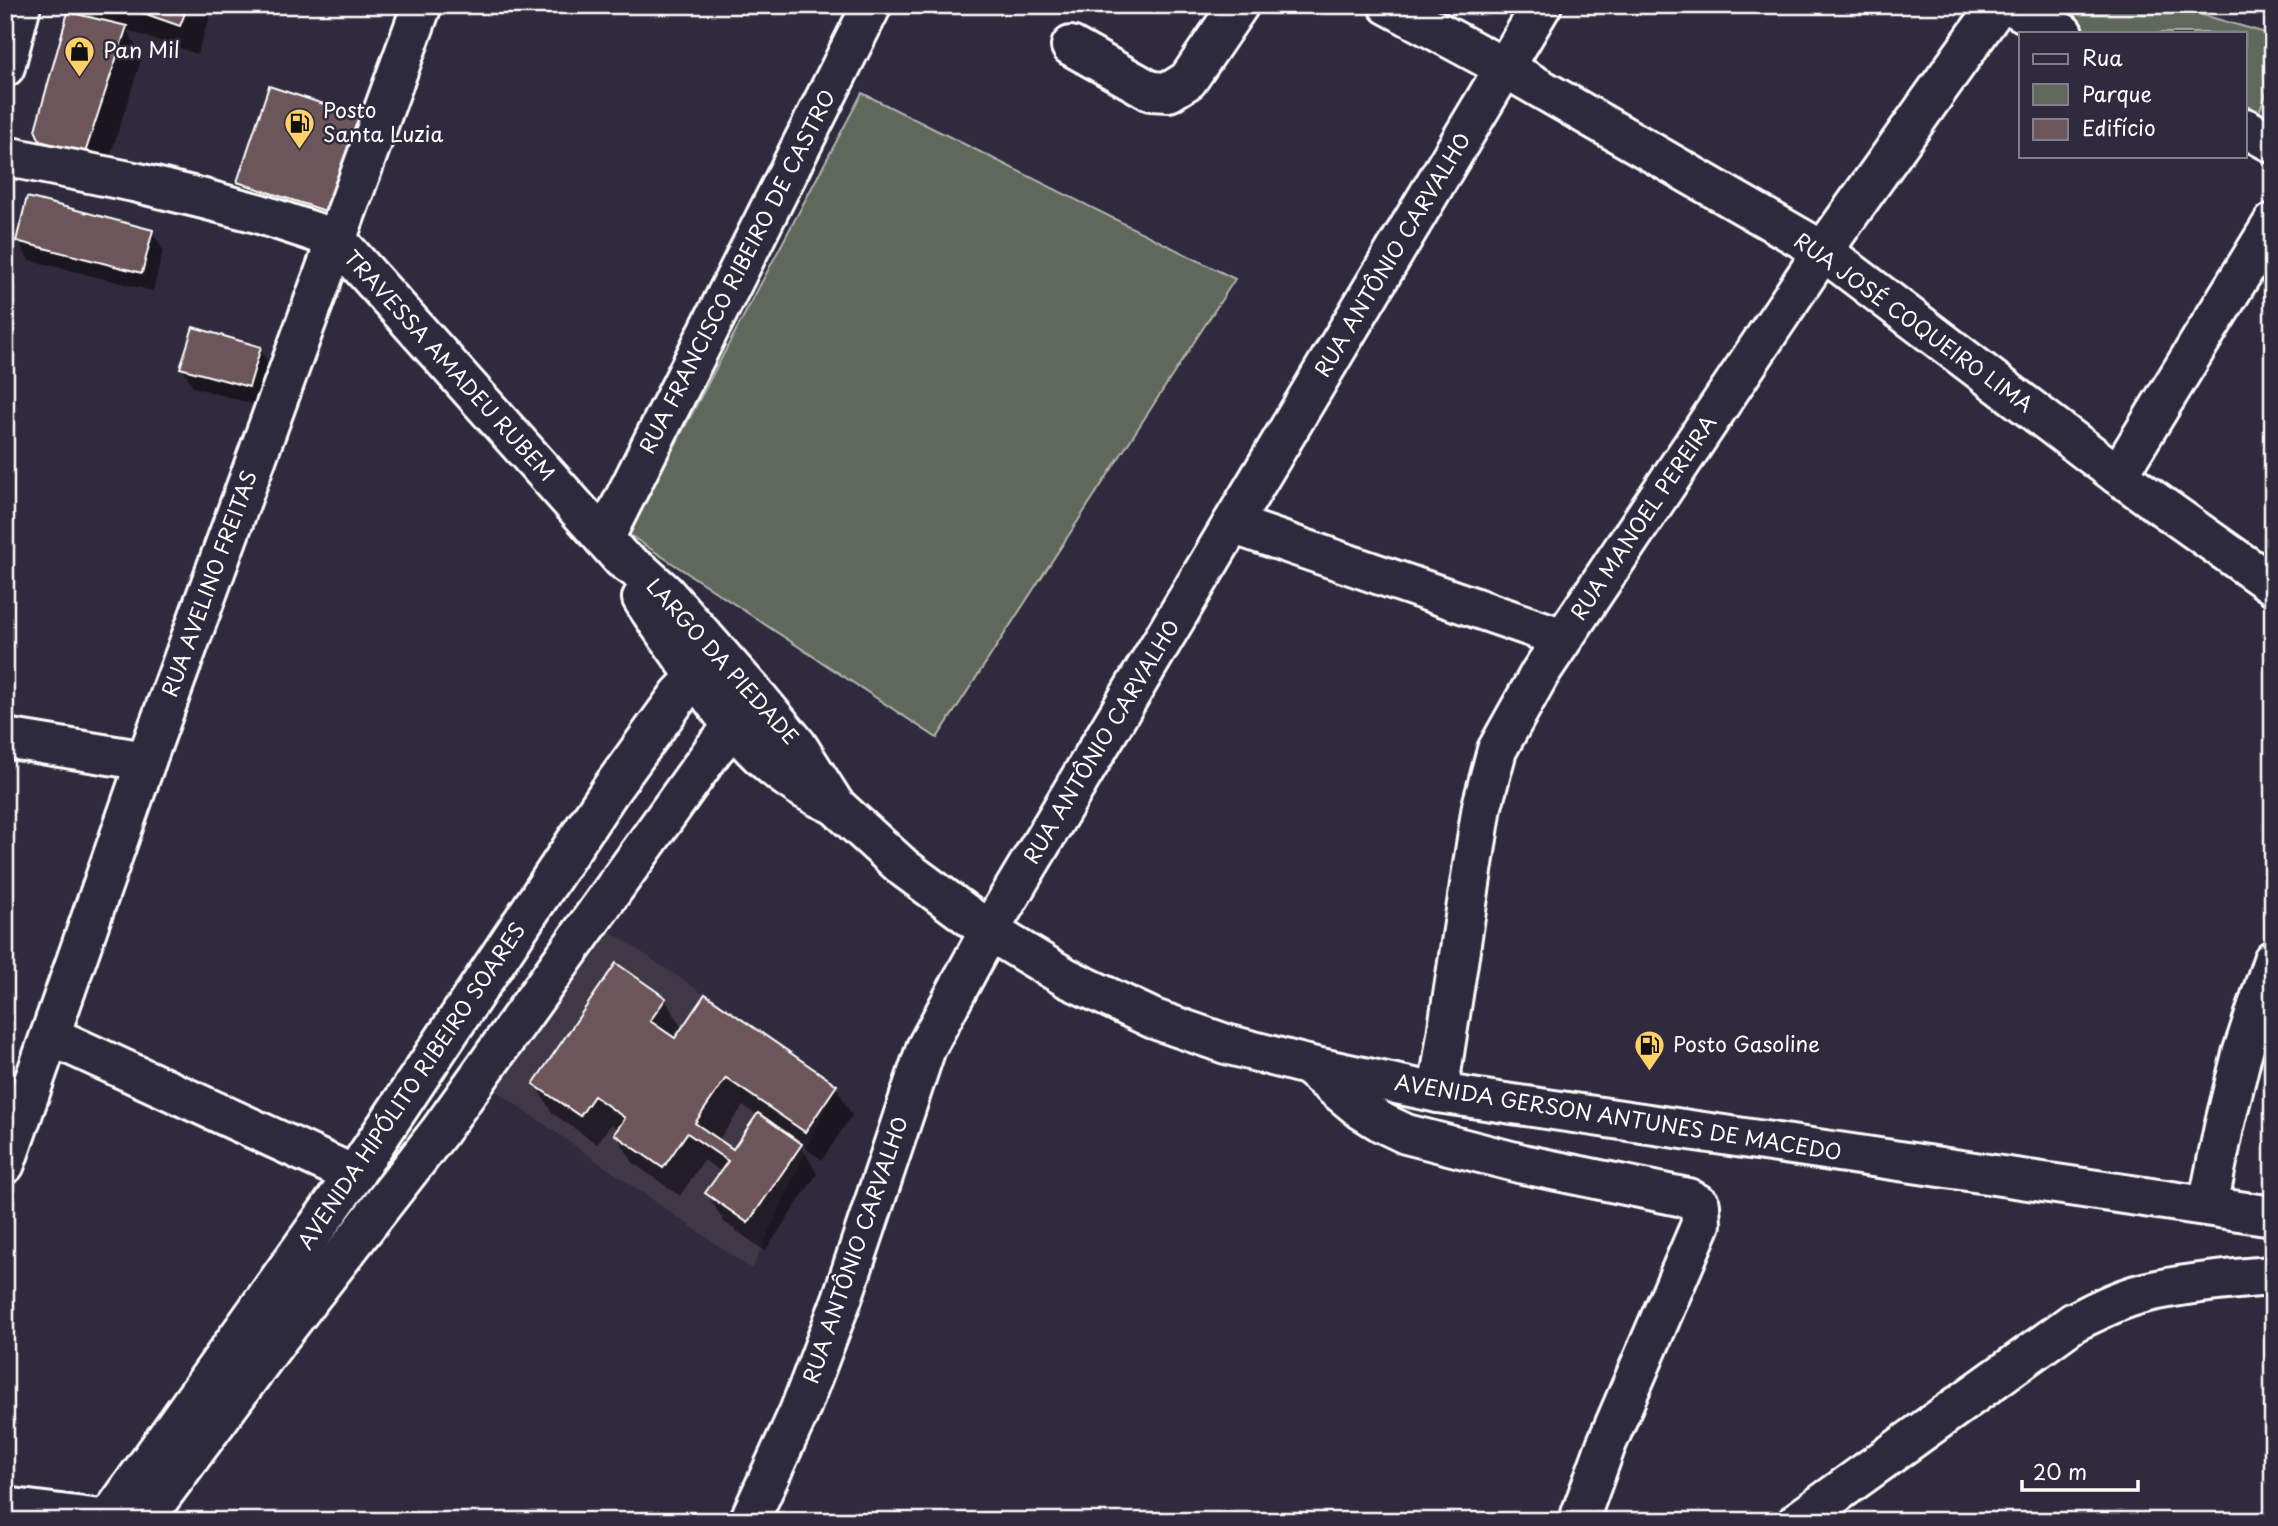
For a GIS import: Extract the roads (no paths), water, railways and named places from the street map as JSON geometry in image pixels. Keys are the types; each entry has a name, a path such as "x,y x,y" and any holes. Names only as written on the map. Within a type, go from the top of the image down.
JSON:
{"street":[{"path":"5,67 22,5"},
{"name":"RUA AVELINO FREITAS","path":"5,1164 146,761 422,5"},
{"name":"RUA FRANCISCO RIBEIRO DE CASTRO","path":"613,549 872,5"},
{"path":"1071,46 1152,91 1169,92 1188,80 1239,5"},
{"name":"RUA JOSÉ COQUEIRO LIMA","path":"1388,5 1505,68 1823,251 2118,475 2273,585"},
{"name":"RUA ANTÔNIO CARVALHO","path":"749,1521 799,1412 842,1299 926,1048 989,931 1542,5"},
{"name":"RUA MANOEL PEREIRA","path":"1438,1093 1482,806 1497,750 1540,673 1823,251 1998,5"},
{"path":"2010,5 2061,32"},
{"path":"2246,129 2273,143"},
{"name":"TRAVESSA AMADEU RUBEM","path":"5,156 200,198 336,239 613,549"},
{"path":"2118,475 2273,223"},
{"path":"1232,524 1563,638"},
{"name":"LARGO DA PIEDADE","path":"613,549 644,602 707,665 758,698 797,745 835,805 904,868 989,931"},
{"name":"LARGO DA PIEDADE","path":"707,665 732,726 768,765 781,775 813,796 835,805"},
{"name":"AVENIDA HIPÓLITO RIBEIRO SOARES","path":"119,1520 403,1103 609,792 680,694 707,665"},
{"name":"AVENIDA HIPÓLITO RIBEIRO SOARES","path":"119,1520 278,1339 439,1132 562,957 732,726 758,698"},
{"path":"5,738 146,761"},
{"name":"AVENIDA GERSON ANTUNES DE MACEDO","path":"989,931 1067,978 1154,1019 1226,1044 1307,1065 1438,1093 2273,1216"},
{"path":"2208,1206 2242,1054 2273,960"},
{"path":"51,1036 354,1175"},
{"path":"1307,1065 1362,1110 1406,1134 1523,1164 1688,1198 1700,1205 1701,1224 1606,1445 1581,1514 1581,1521"},
{"path":"403,1103 439,1132"},
{"path":"1798,1521 2074,1322 2112,1303 2144,1293 2273,1276"},
{"path":"5,1507 119,1520"}],"place":[{"name":"Pan Mil","path":"80,78"},
{"name":"Posto Santa Luzia","path":"300,150"},
{"name":"Posto Gasoline","path":"1650,1072"}]}
